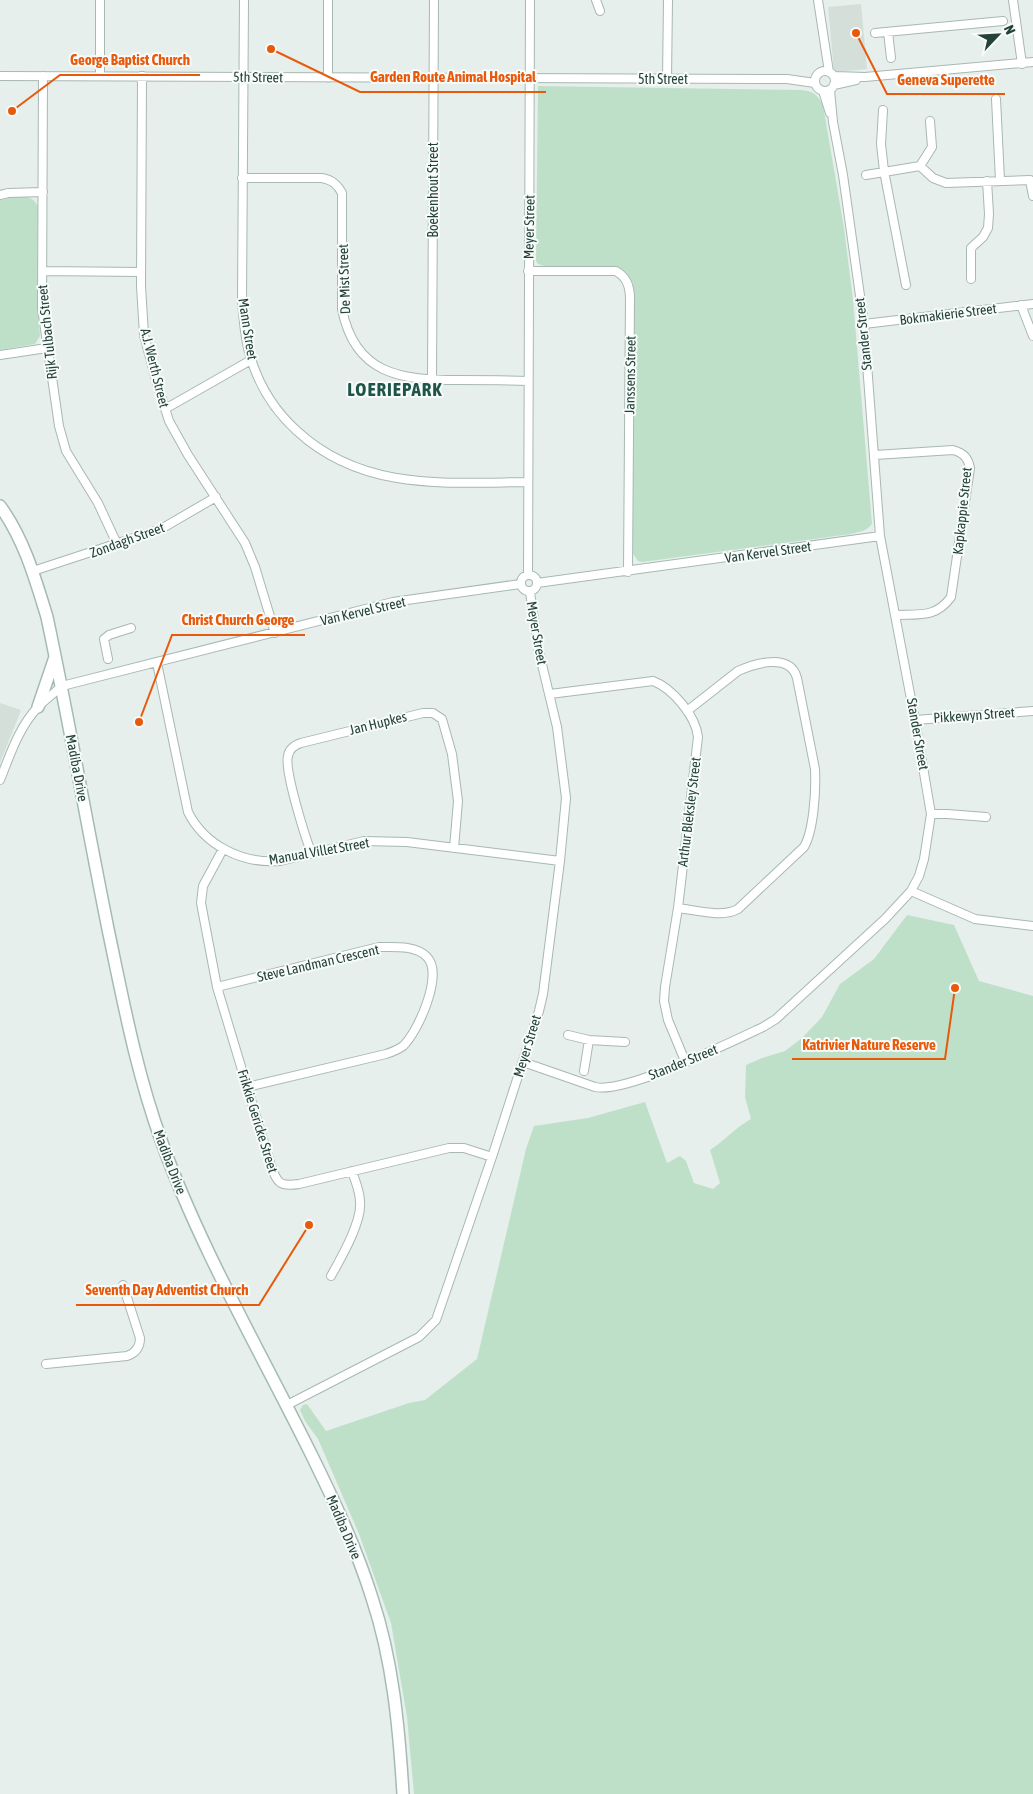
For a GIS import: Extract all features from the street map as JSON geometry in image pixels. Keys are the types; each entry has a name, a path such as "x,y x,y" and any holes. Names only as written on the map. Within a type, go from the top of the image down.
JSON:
{"street":[{"path":"100,0 100,76"},
{"name":"Mann Street","path":"244,0 242,302 246,338 251,360 263,389 283,418 306,440 340,462 366,471 413,481 528,482"},
{"path":"328,0 328,78"},
{"name":"Boekenhout Street","path":"432,380 434,0"},
{"name":"Meyer Street","path":"528,575 530,0"},
{"path":"596,0 600,11"},
{"path":"667,79 668,0"},
{"path":"818,0 823,39 823,76 816,87 829,89 865,78"},
{"path":"1013,0 1022,64"},
{"path":"875,33 1003,21"},
{"path":"888,32 891,58"},
{"path":"823,76 865,78 1033,62"},
{"name":"5th Street","path":"0,76 787,79 823,76"},
{"name":"Rijk Tulbach Street","path":"42,76 42,308 59,426 64,446 98,503 117,544"},
{"name":"A.J. Werth Street","path":"142,76 141,272 144,335 165,409 179,440 245,543 274,633"},
{"name":"Stander Street","path":"523,1062 602,1089 638,1080 686,1061 770,1023 885,919 911,891 919,876 924,859 931,814 916,720 880,536 864,324 829,89 823,76"},
{"path":"996,99 1000,180"},
{"path":"883,110 881,144 884,171 906,285"},
{"path":"866,175 920,166 932,147 930,121"},
{"path":"920,166 927,174 943,183 1032,179 1033,196"},
{"name":"De Mist Street","path":"242,178 322,178 338,186 342,193 342,309 351,338 357,348 376,366 408,378 528,381"},
{"path":"970,279 971,248 984,235 989,225 987,182"},
{"path":"0,195 43,192"},
{"path":"42,271 141,272"},
{"name":"Janssens Street","path":"528,271 616,271 625,278 629,286 628,572"},
{"name":"Bokmakierie Street","path":"864,324 1033,304"},
{"path":"1021,305 1033,336"},
{"path":"0,355 47,348"},
{"path":"165,409 251,360"},
{"name":"Kapkappie Street","path":"875,455 954,450 963,454 970,468 951,597 933,613 896,615"},
{"name":"Zondagh Street","path":"33,571 117,544 168,525 216,497"},
{"name":"Madiba Drive","path":"0,506 15,531 33,571 47,617 119,980 144,1089 161,1140 194,1220 346,1526 372,1598 385,1646 396,1710 404,1794"},
{"name":"Van Kervel Street","path":"537,583 880,536"},
{"path":"528,575 533,576 537,583 536,588 530,592 523,589 520,584 523,577 528,575"},
{"name":"Van Kervel Street","path":"62,686 393,602 520,584"},
{"name":"Meyer Street","path":"287,1405 419,1337 431,1327 438,1316 523,1062 543,994 566,798 558,727 536,637 530,592"},
{"path":"108,659 104,639 109,635 131,628"},
{"path":"38,708 55,656"},
{"name":"Manual Villet Street","path":"156,663 188,812 201,831 222,849 253,860 266,862 280,861 310,852 364,841 407,842 560,861"},
{"path":"678,908 724,914 738,909 804,847 809,837 816,783 798,678 793,668 788,664 772,663 747,667 738,671 687,711"},
{"name":"Arthur Bleksley Street","path":"550,694 653,680 668,689 695,722 698,737 678,908 664,987 664,1001 668,1020 686,1061"},
{"path":"0,780 16,742 29,719 62,686"},
{"name":"Pikkewyn Street","path":"916,720 1033,711"},
{"name":"Jan Hupkes","path":"310,852 288,769 288,754 301,743 424,713 432,713 442,719 452,754 458,801 454,848"},
{"path":"931,814 986,817"},
{"name":"Frikkie Gericke Street","path":"222,849 208,876 201,895 201,903 217,987 271,1166 278,1182 288,1186 458,1147 492,1157"},
{"path":"911,891 975,919 1033,926"},
{"name":"Steve Landman Crescent","path":"217,987 379,947 402,947 421,952 429,958 431,963 431,984 420,1022 400,1049 247,1087"},
{"path":"568,1035 589,1040 625,1042"},
{"path":"584,1071 589,1040"},
{"path":"331,1276 347,1246 359,1212 360,1196 352,1171"},
{"path":"46,1364 128,1356 136,1351 140,1344 140,1338 123,1285"}],"shaded area":[{"path":"861,4 867,69 834,72 828,7"},
{"path":"0,703 21,710 0,763"}],"green space":[{"path":"538,86 801,90 812,92 819,98 823,105 844,228 853,300 872,524 868,528 851,534 638,561 632,552 633,286 628,275 618,268 547,267 538,264 536,261"},
{"path":"21,196 29,198 38,207 37,298 40,336 35,344 0,350 0,199"},
{"path":"907,915 954,925 979,981 1033,996 1033,1794 414,1794 407,1717 391,1623 359,1534 318,1439 305,1421 300,1410 303,1405 307,1404 326,1431 409,1403 425,1400 477,1359 526,1149 534,1126 588,1118 645,1102 667,1163 680,1156 686,1161 694,1183 713,1189 720,1183 710,1150 751,1119 745,1097 746,1065 785,1051 802,1038 822,1017 840,984 874,959"}],"place":[{"name":"Geneva Superette","path":"856,33"},
{"name":"Garden Route Animal Hospital","path":"271,49"},
{"name":"George Baptist Church","path":"12,111"},
{"name":"Christ Church George","path":"139,722"},
{"name":"Katrivier Nature Reserve","path":"955,988"},
{"name":"Seventh Day Adventist Church","path":"309,1225"}],"district":[{"name":"LOERIEPARK","path":"395,389"}]}
